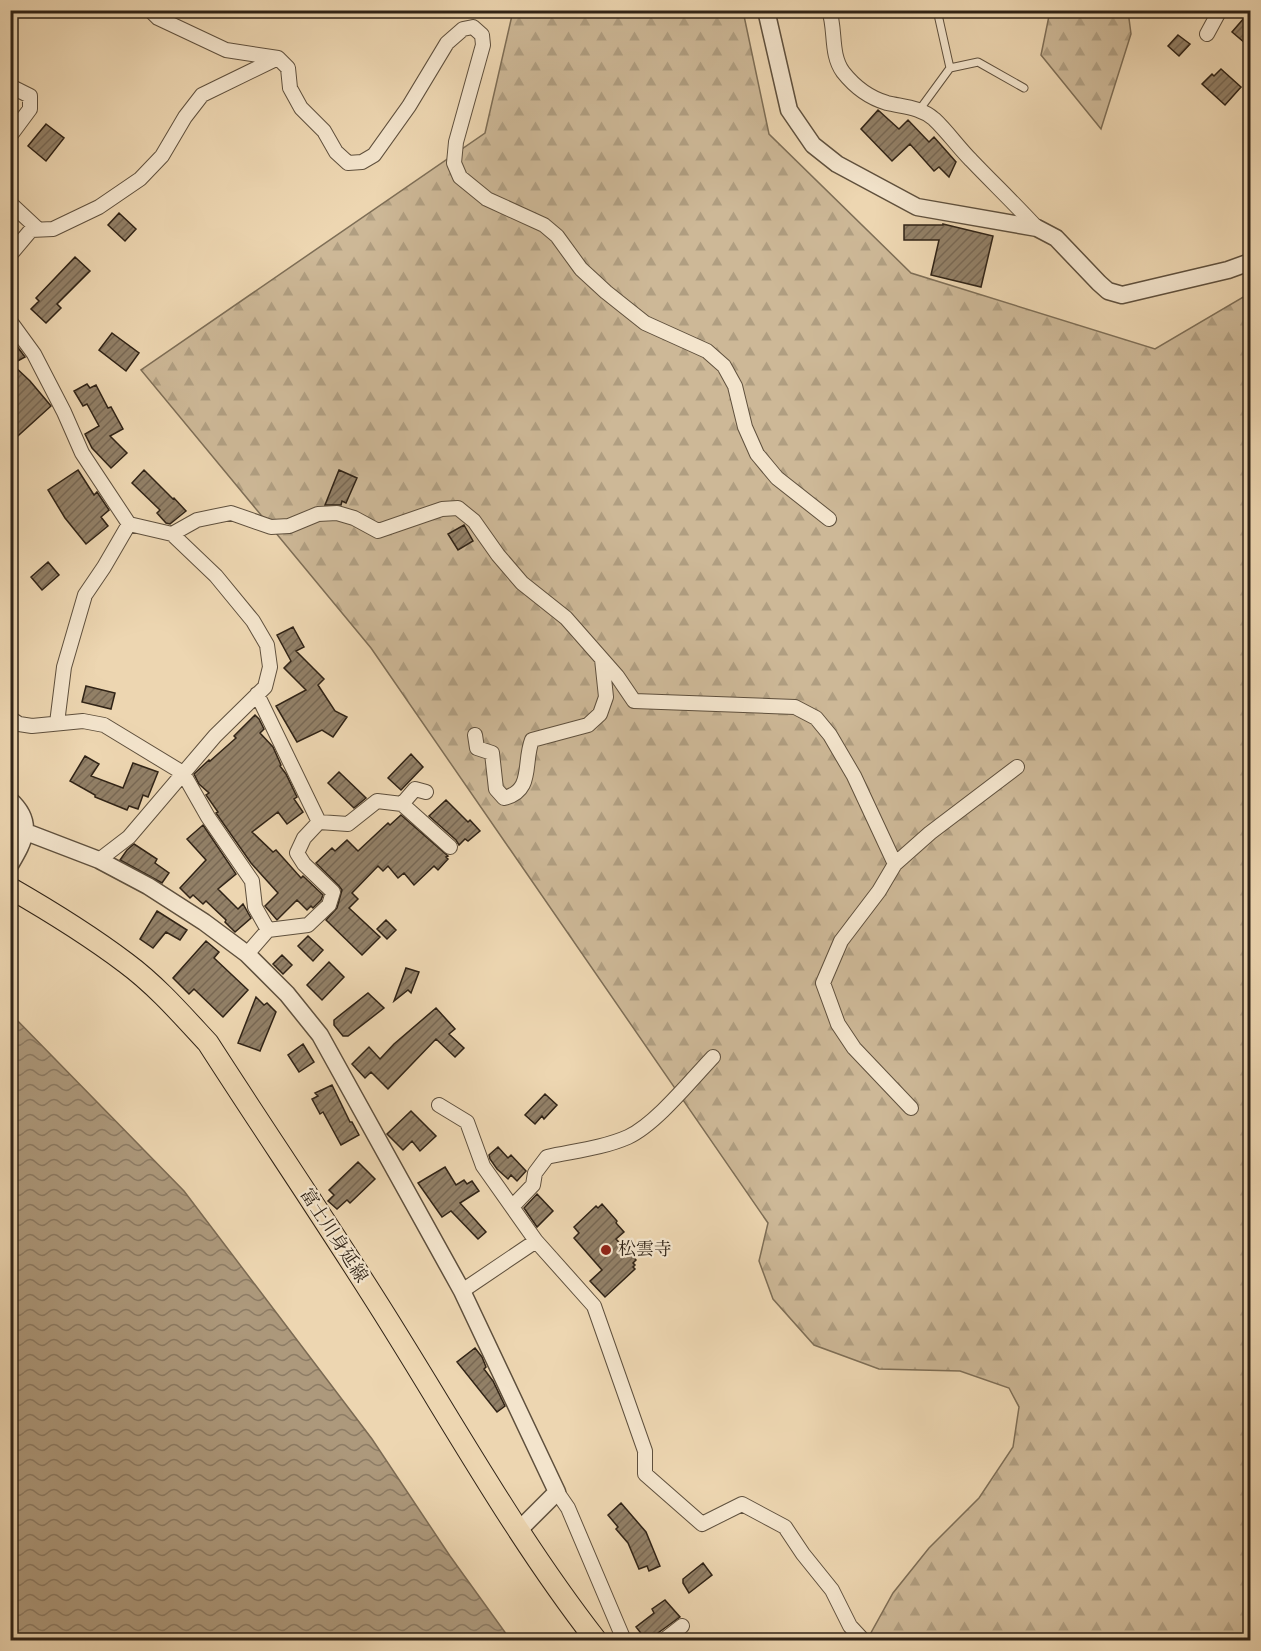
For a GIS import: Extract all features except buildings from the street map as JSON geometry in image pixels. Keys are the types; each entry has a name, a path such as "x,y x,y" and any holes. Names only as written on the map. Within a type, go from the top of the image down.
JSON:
{"main road":[{"name":"富士川身延線","path":"10,888 48,910 127,963 175,1005 207,1043 392,1325 519,1530 596,1641"}],"street":[{"path":"150,10 158,18 226,50 278,58 288,68 290,88 302,108 324,131 336,152 348,163 362,162 374,155 409,106 447,43 463,29 472,27 482,35 483,45 456,142 454,163 460,177 487,199 544,225 557,236 581,269 645,323 707,351 724,366 735,386 745,427 757,454 777,478 829,519"},
{"path":"766,10 789,110 806,136 837,164 917,207 1037,228 1056,238 1108,291 1122,295 1228,270 1251,262"},
{"path":"828,10 833,22 833,46 842,70 857,87 885,102 920,110 933,118 1037,228"},
{"path":"1206,34 1220,10"},
{"path":"10,255 31,230 53,229 99,207 140,179 162,156 185,117 202,95 278,58"},
{"path":"10,86 30,96 30,109 10,136"},
{"path":"10,203 39,230"},
{"path":"10,321 34,354 82,453 129,524 172,534 216,576 253,621 267,645 270,668 265,687 215,736 129,837 99,860"},
{"path":"172,534 197,520 231,513 271,527 289,526 318,514 337,513 354,518 378,531 442,509 458,508 474,520 498,555 522,583 566,618 617,676 634,701 795,707 816,718 830,735 854,776 895,864"},
{"path":"57,723 64,667 85,595 129,524"},
{"path":"475,735 477,748 492,753 496,789 504,798 513,796 526,780 528,751 532,740 588,725 600,714 606,697 602,659"},
{"path":"257,694 319,822"},
{"path":"10,718 19,724 32,726 83,721 104,725 183,773 208,817 252,881 255,907 268,930"},
{"path":"911,1107 854,1048 838,1024 823,983 841,941 879,891 895,864 930,833 1017,767"},
{"path":"402,804 415,789 426,792"},
{"path":"10,800 17,806 24,818 26,832 10,865"},
{"path":"319,822 348,824 377,801 402,804 450,847"},
{"path":"247,954 268,930 308,925 329,905 333,892 304,864 297,853 304,838 319,822"},
{"path":"26,832 99,860 158,892 204,922 247,954 287,994 320,1035 462,1291 557,1492 568,1508 624,1641"},
{"path":"512,1207 533,1185 535,1173 547,1157 611,1143 630,1136 656,1116 713,1057"},
{"path":"439,1105 467,1122 483,1166 536,1241 594,1306 645,1451 645,1474 702,1524 742,1504 785,1527 832,1590 850,1626 863,1641"},
{"path":"462,1291 536,1241"},
{"path":"519,1530 557,1492"},
{"path":"664,1641 682,1626"}],"lane":[{"path":"937,10 950,68"},
{"path":"920,110 950,68 978,62 1024,88"}],"green space":[{"path":"513,11 743,11 769,134 911,273 1155,349 1250,293 1250,1640 867,1640 893,1593 929,1548 979,1498 1013,1447 1019,1407 1009,1388 960,1371 879,1369 814,1345 773,1299 759,1261 768,1223 371,648 141,370 485,133"},
{"path":"1050,11 1128,11 1131,34 1101,129 1041,55"}],"water":[{"path":"10,1013 184,1191 372,1439 450,1556 507,1635 508,1640 11,1640"}],"place":[{"name":"松雲寺","path":"606,1250"}]}
